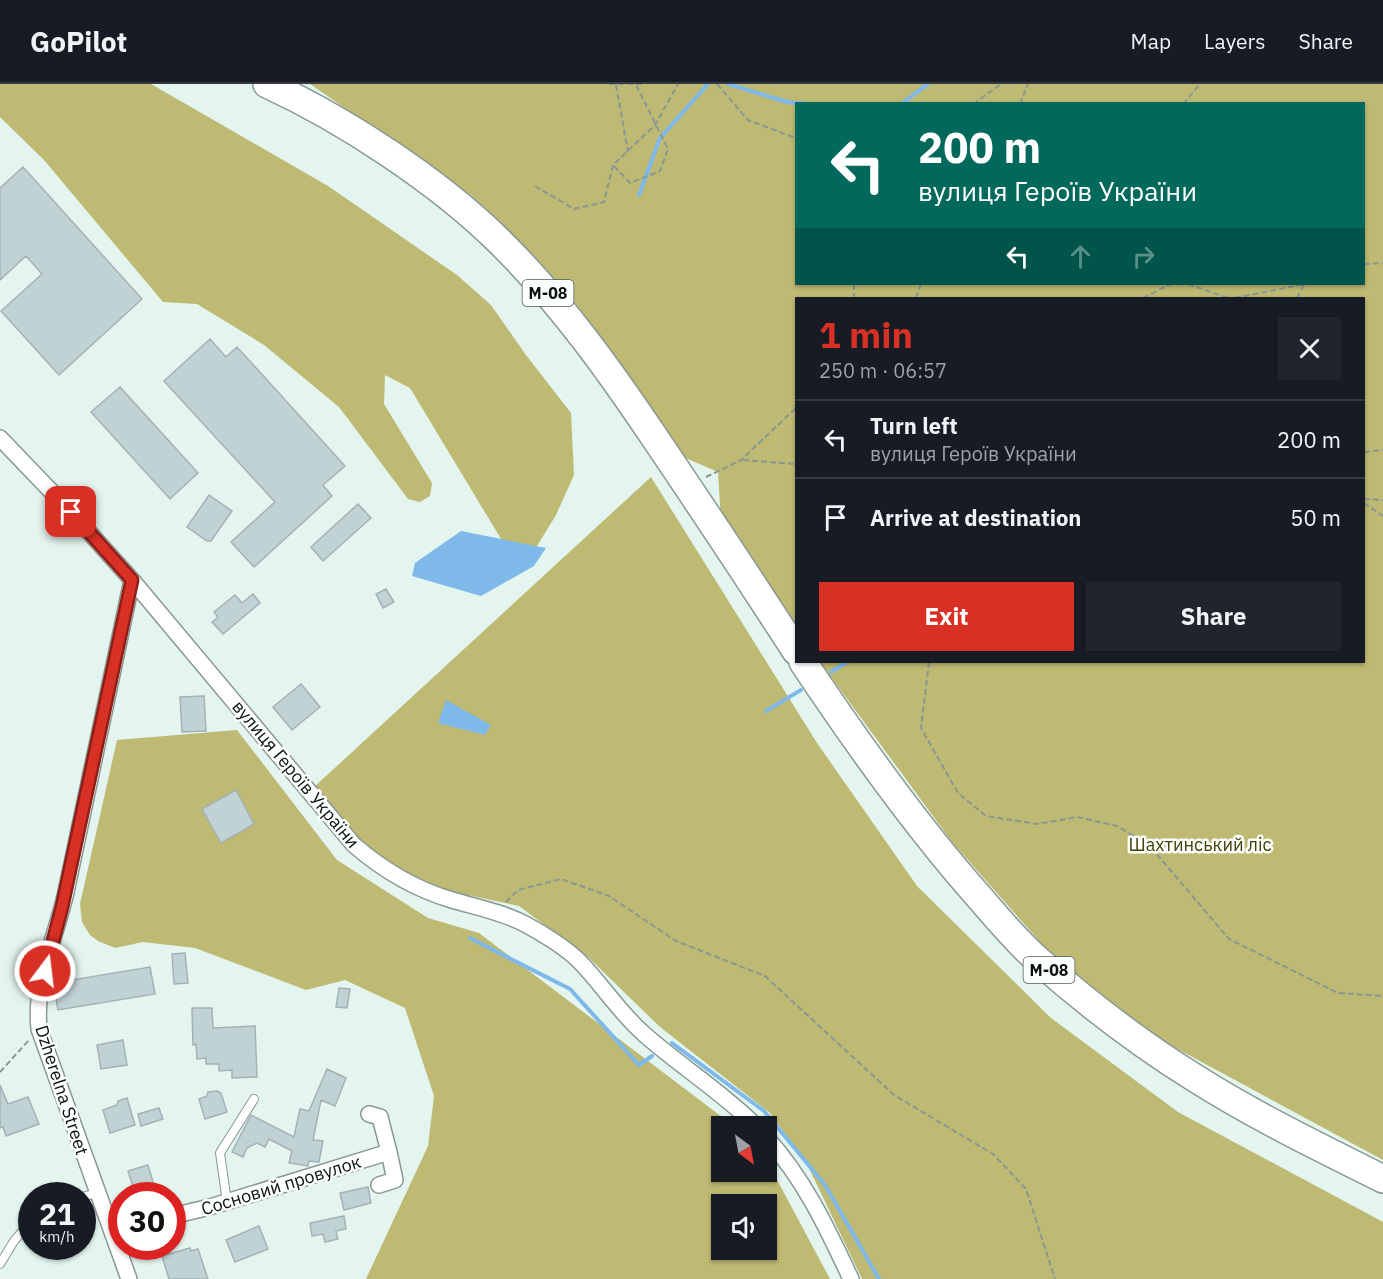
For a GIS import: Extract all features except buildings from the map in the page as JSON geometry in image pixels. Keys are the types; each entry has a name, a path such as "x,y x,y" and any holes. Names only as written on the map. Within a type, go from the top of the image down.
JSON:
{"highway":[{"name":"М-08","path":"267,84 320,111 398,161 431,184 497,239 558,305 609,370 795,649"},
{"name":"М-08","path":"804,663 929,838 992,913 1037,960 1113,1022 1194,1078 1264,1118 1383,1179"}],"street":[{"name":"вулиця Героїв України","path":"0,438 132,580 354,845 387,872 417,888 450,900 496,912 524,924 580,961 641,1032 746,1116"},
{"name":"Dzherelna Street","path":"86,1182 39,1029 37,1009 39,992 62,907 132,580"},
{"name":"Сосновий провулок","path":"369,1114 380,1117 395,1180 380,1185"},
{"path":"777,1151 813,1202 851,1279"},
{"name":"Сосновий провулок","path":"186,1212 389,1152"},
{"name":"Dzherelna Street","path":"96,1202 108,1217"},
{"name":"Dzherelna Street","path":"124,1260 129,1279"}],"lane":[{"path":"227,1202 220,1153 254,1099"},
{"path":"0,1264 18,1236"}],"path":[{"path":"609,84 636,86 643,84"},
{"path":"535,186 574,209 604,202 613,165 655,125 678,84"},
{"path":"717,84 748,120 795,140"},
{"path":"976,102 1001,84"},
{"path":"1021,102 1028,84"},
{"path":"1185,102 1200,84"},
{"path":"616,85 628,152"},
{"path":"613,165 630,183 660,171 668,149 636,86"},
{"path":"1365,264 1383,263"},
{"path":"1145,297 1169,285"},
{"path":"1191,285 1225,297"},
{"path":"1240,297 1300,285"},
{"path":"688,487 741,460 795,409"},
{"path":"1365,452 1383,450"},
{"path":"741,460 795,464"},
{"path":"1365,501 1383,500"},
{"path":"1365,502 1383,516"},
{"path":"929,663 921,728 958,793 986,816 1038,824 1077,817 1117,826 1149,845 1229,939 1338,993 1383,996"},
{"path":"496,912 518,890 561,879 609,896 676,941 765,976 894,1095 993,1154 1026,1189 1054,1279"},
{"path":"0,1071 39,1029"}],"green space":[{"path":"0,84 151,84 328,186 457,275 491,305 571,413 574,475 556,515 521,572 410,388 385,375 384,404 432,483 430,496 420,502 408,499 339,407 264,345 197,304 163,302 44,160 0,117"},
{"name":"Шахтинський ліс","path":"310,84 1383,84 1383,1160 1159,1039 1063,968 952,842 821,663 1365,663 1365,297 795,297 795,627 721,521 718,472 681,456 634,382 572,299 472,196"},
{"path":"651,477 817,743 917,886 1051,1018 1178,1112 1383,1222 1383,1279 862,1279 807,1164 777,1123 777,1116 772,1116 660,1027 589,958 519,906 444,890 396,869 357,841 313,788"},
{"path":"237,730 337,860 428,918 479,933 721,1116 711,1116 711,1182 777,1182 777,1180 830,1279 366,1279 428,1146 434,1096 405,1008 345,980 306,990 195,948 143,942 115,948 90,935 82,922 80,904 117,740"}],"water":[{"path":"461,531 546,548 534,566 481,596 412,576 415,563"},
{"path":"446,700 491,725 485,735 438,723"}],"waterway":[{"path":"639,195 660,138 708,84"},
{"path":"728,84 795,103"},
{"path":"904,102 928,84"},
{"path":"831,672 845,663"},
{"path":"766,711 801,690"},
{"path":"470,938 570,989 639,1065 652,1056"},
{"path":"672,1043 764,1111 825,1185 879,1279"}],"route":[{"path":"45,971 62,907 132,580 71,512"}]}
